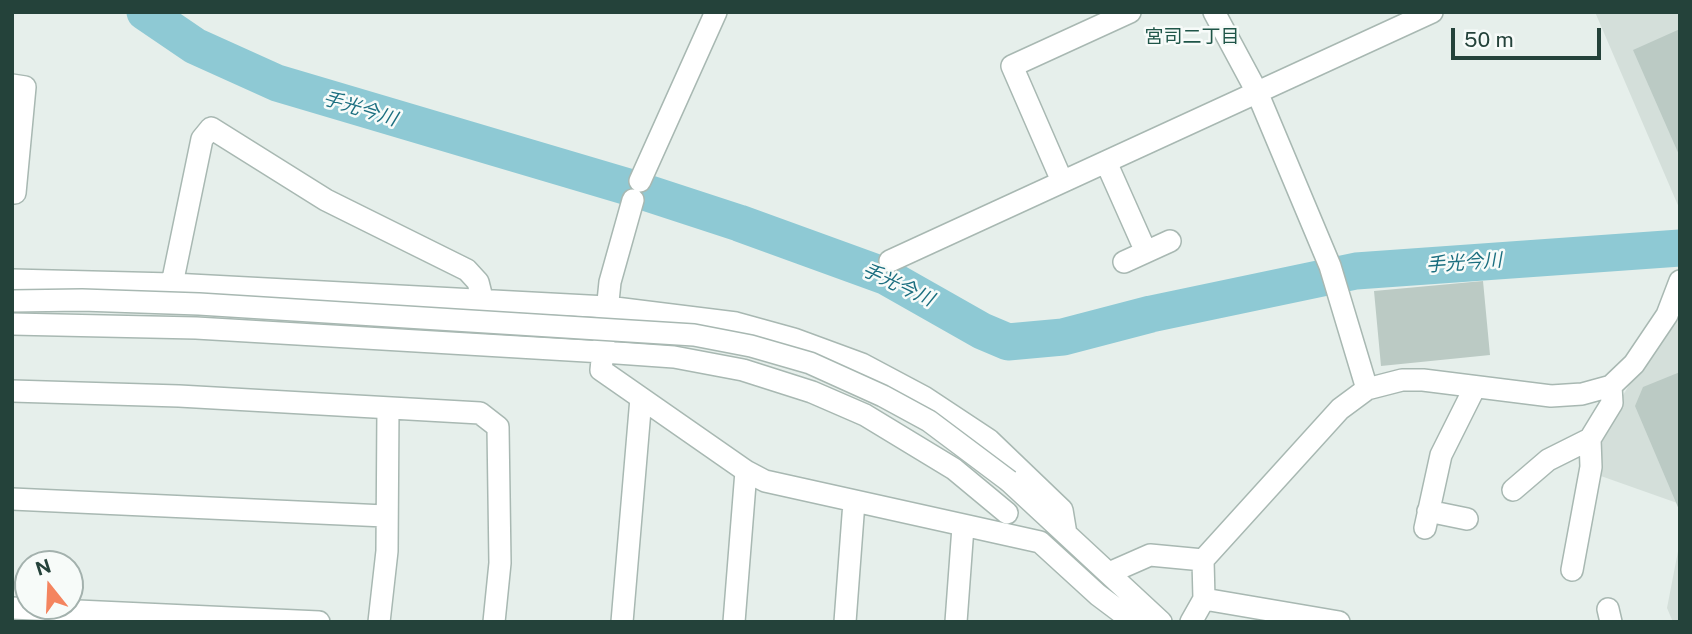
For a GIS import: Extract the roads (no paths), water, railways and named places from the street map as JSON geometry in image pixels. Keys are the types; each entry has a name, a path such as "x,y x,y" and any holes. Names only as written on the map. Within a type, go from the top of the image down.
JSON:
{"street":[{"path":"716,12 636,190 610,282 601,370 746,471 765,481 989,533 1040,542 1098,595 1134,622"},
{"path":"1062,181 1012,66 1130,12"},
{"path":"1214,12 1256,92 1332,275 1367,389"},
{"path":"890,261 1432,12"},
{"path":"12,85 25,87 15,193 12,193"},
{"path":"172,284 202,139 211,128 326,200 467,270 478,282 485,300 485,345"},
{"path":"1106,163 1146,252"},
{"path":"1124,262 1170,240"},
{"path":"12,280 172,284 607,307 736,323 794,339 862,364 924,397 989,440 1062,510 1066,534"},
{"path":"1191,622 1204,599 1203,560 1340,409 1367,389 1402,380 1551,396 1582,394 1611,386 1634,364 1667,315 1680,281"},
{"path":"12,301 82,300 199,304 694,334 751,346 810,363 883,396 929,421 1017,488 1161,622"},
{"path":"12,324 196,328 603,352 674,357 708,363 743,370 812,391 865,415 914,442 954,469 1007,513"},
{"path":"1513,490 1548,460 1590,439 1612,403 1611,386"},
{"path":"1467,519 1427,520 1441,455 1475,387"},
{"path":"12,391 179,396 480,412 498,426 500,563 495,622"},
{"path":"622,622 641,398"},
{"path":"379,622 387,551 385,516 388,408"},
{"path":"1572,570 1591,467 1590,439"},
{"path":"734,622 746,471"},
{"path":"989,533 1007,513 1017,488"},
{"path":"12,499 385,516"},
{"path":"845,622 854,502"},
{"path":"956,622 963,527"},
{"path":"1109,573 1150,555 1203,560"},
{"path":"1204,599 1339,622"},
{"path":"12,608 319,622"}],"waterway":[{"name":"手光今川","path":"145,12 195,46 277,83 635,189 739,223 885,276 982,331 1008,342 1063,337 1151,314 1356,271 1680,248"}],"district":[{"name":"宮司二丁目","path":"1192,37"}]}
